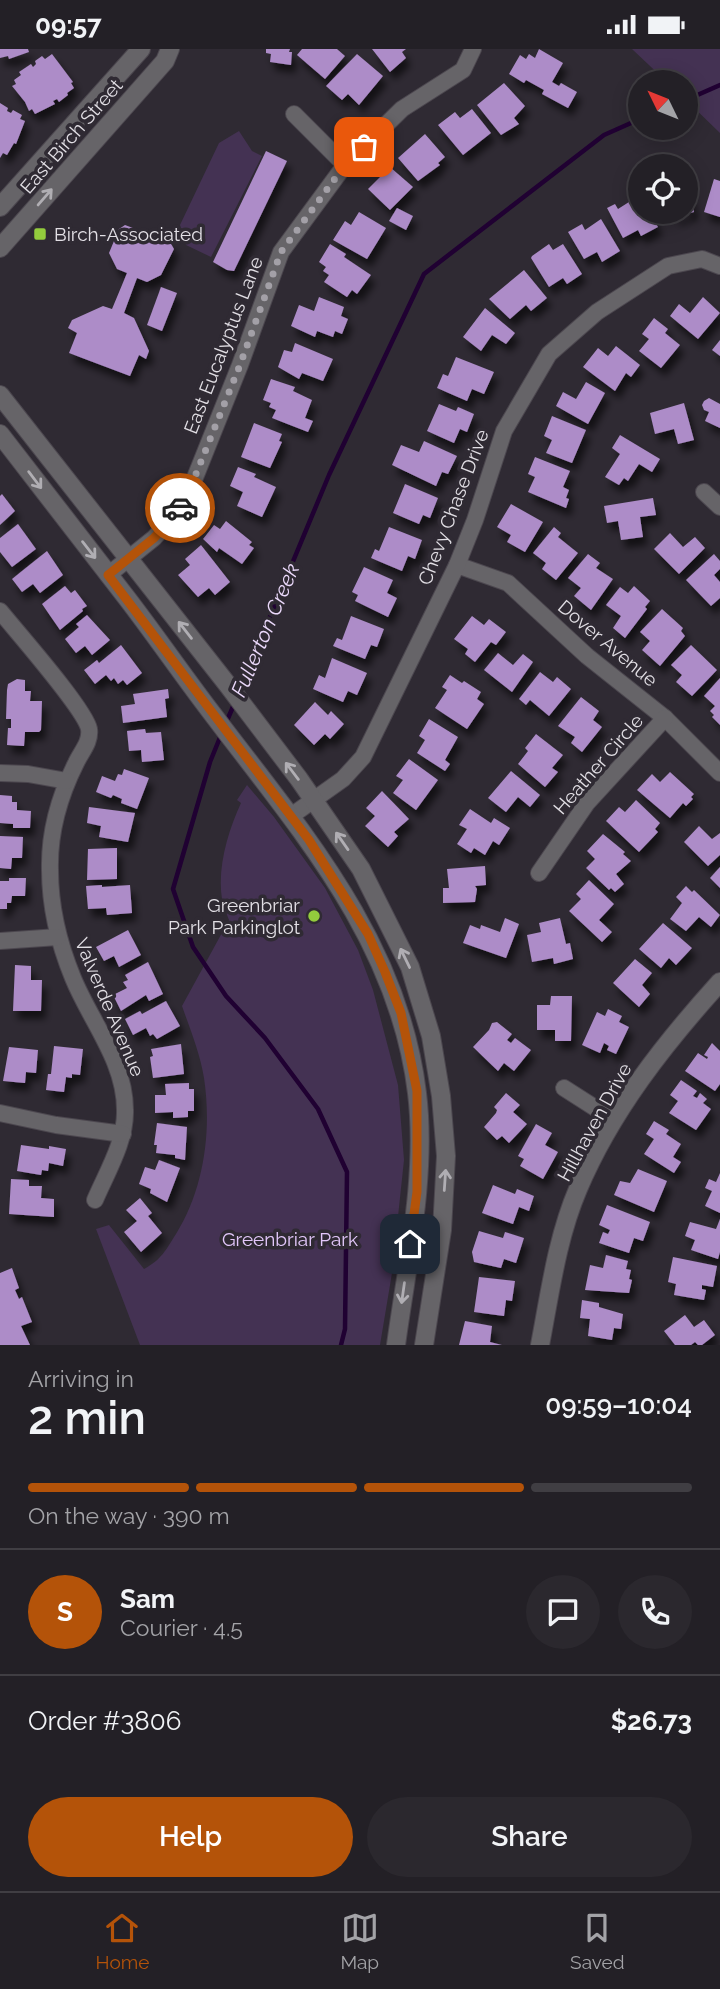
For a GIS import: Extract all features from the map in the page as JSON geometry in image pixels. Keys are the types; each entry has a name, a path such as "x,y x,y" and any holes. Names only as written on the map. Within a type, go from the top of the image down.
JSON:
{"street":[{"name":"East Birch Street","path":"0,207 141,49"},
{"name":"East Birch Street","path":"0,248 165,61 170,49"},
{"name":"East Eucalyptus Lane","path":"108,575 154,538 176,514 199,467 281,252 345,165 402,109 463,70 473,49"},
{"path":"294,114 345,165"},
{"name":"Chevy Chase Drive","path":"291,816 343,779 363,757 457,565 504,431 549,354 597,312 668,266 702,258 720,266"},
{"path":"0,395 227,684 314,801 361,869 410,967 431,1036 442,1096 446,1156 442,1230 424,1345"},
{"path":"0,434 309,840 373,946 401,1013 417,1091 417,1192 396,1345"},
{"path":"704,492 720,507"},
{"name":"Dover Avenue","path":"457,565 508,583 587,656 665,718 720,773"},
{"name":"Valverde Avenue","path":"0,611 78,709 89,732 88,741 67,781 50,847 51,896 58,937 73,979 114,1061 124,1103 123,1134 95,1200"},
{"name":"Heather Circle","path":"539,873 587,803 665,718"},
{"path":"0,773 67,781"},
{"path":"0,941 58,937"},
{"name":"Hillhaven Drive","path":"540,1345 557,1258 578,1189 614,1120 657,1054 716,995"},
{"path":"564,1088 614,1120"},
{"path":"0,1113 56,1125 123,1134"}],"green space":[{"path":"632,49 720,49 720,133 698,112 698,70 654,70"},
{"path":"239,131 252,151 262,156 211,257 186,245 180,225 219,143"},
{"name":"Greenbriar Park","path":"247,785 274,817 325,888 358,950 373,990 398,1085 404,1160 392,1273 380,1345 140,1345 96,1229 109,1225 144,1269 166,1250 186,1217 193,1198 204,1159 206,1098 200,1059 182,1006 229,920 222,899 222,862 241,803 237,800"}],"building":[{"path":"0,49 28,49 29,52 9,59 8,56 0,58"},
{"path":"266,49 290,49 291,65 270,62 271,54 266,53"},
{"path":"302,49 337,49 345,56 325,79 297,55"},
{"path":"372,49 406,49 402,52 406,58 390,72"},
{"path":"539,49 563,63 552,82 559,86 561,83 577,92 568,108 542,94 544,90 509,74 520,55 526,59 529,54 535,58"},
{"path":"52,54 73,82 71,83 74,88 59,102 57,99 53,101 55,104 35,114 32,109 29,111 12,86 16,84 14,80 21,75 19,72 31,64 33,67 35,61 42,56 45,59"},
{"path":"357,54 383,76 359,105 348,94 342,100 326,86"},
{"path":"504,83 525,106 514,118 519,124 501,135 477,105"},
{"path":"0,103 8,108 7,111 11,113 13,110 22,115 20,119 25,121 16,144 14,143 7,155 3,153 0,158"},
{"path":"472,109 491,133 463,155 438,125 455,112 460,118"},
{"path":"425,134 445,157 438,163 440,165 418,181 398,158"},
{"path":"266,151 287,161 234,271 227,270 213,262"},
{"path":"390,167 413,187 390,210 368,189"},
{"path":"714,179 720,181 720,217 704,212"},
{"path":"628,203 628,224 656,224 658,227 641,236 638,230 623,238 607,208 615,204 618,209"},
{"path":"397,208 413,216 406,230 389,221"},
{"path":"359,212 386,228 367,259 333,240 345,221 351,225"},
{"path":"601,219 620,251 602,262 597,252 584,259 568,232 582,224 585,230"},
{"path":"125,225 170,242 174,249 161,275 147,282 137,278 124,313 134,318 149,351 146,359 139,355 130,376 69,353 77,333 68,328 72,320 103,306 112,309 127,273 117,269 109,253 119,229"},
{"path":"330,244 371,275 357,294 352,290 347,297 324,282 329,275 323,271 326,267 319,262"},
{"path":"549,244 553,250 563,244 582,274 567,284 563,278 549,287 531,258"},
{"path":"524,270 547,298 531,311 526,305 510,319 489,299"},
{"path":"161,287 177,293 162,331 147,325"},
{"path":"319,297 344,307 341,316 348,319 342,334 335,331 333,337 317,331 315,337 291,326 299,305 314,311"},
{"path":"703,297 720,313 698,339 670,316 679,304 690,313"},
{"path":"485,308 515,333 506,344 492,335 481,351 463,337"},
{"path":"654,318 668,329 665,333 680,345 661,368 639,351 649,339 642,334"},
{"path":"720,340 720,356 712,350"},
{"path":"295,343 333,359 323,381 302,373 299,379 278,367 284,350 292,352"},
{"path":"616,346 640,365 631,377 626,373 615,391 583,367 598,348 608,356"},
{"path":"456,357 494,372 484,394 472,389 467,401 437,388 443,374 448,376"},
{"path":"271,379 295,387 293,391 312,400 305,418 313,421 308,432 272,418 276,410 269,407 271,403 263,400"},
{"path":"586,382 605,393 588,424 556,406 563,392 576,399"},
{"path":"709,398 720,404 720,428 705,421 709,412 704,410 702,405"},
{"path":"684,403 694,440 678,444 674,429 655,434 650,413"},
{"path":"439,404 456,411 458,407 474,414 467,432 460,429 454,443 427,431"},
{"path":"552,416 586,430 572,463 546,453 552,440 544,436"},
{"path":"254,423 282,434 279,441 282,442 270,468 241,457"},
{"path":"620,435 660,459 652,472 639,464 628,481 624,478 619,485 605,477 620,454 612,448"},
{"path":"424,441 457,456 448,474 442,472 436,486 392,465 401,445 419,452"},
{"path":"535,457 570,471 563,487 569,490 566,508 528,492 535,477 528,474"},
{"path":"238,467 256,474 254,477 276,487 262,517 237,506 243,492 230,486"},
{"path":"405,484 438,498 430,518 423,515 419,524 393,513"},
{"path":"2,494 15,511 0,525 0,496"},
{"path":"653,498 656,515 640,517 643,537 621,540 618,521 607,523 604,506"},
{"path":"511,504 543,522 525,552 507,542 511,535 497,527"},
{"path":"226,521 252,542 249,545 254,548 242,564 219,548 217,552 203,539 214,525 220,529"},
{"path":"18,524 36,549 12,567 0,552 0,538"},
{"path":"389,527 422,540 415,559 408,556 402,571 371,558 375,549 379,551"},
{"path":"554,527 561,533 558,537 578,553 556,580 542,569 546,563 533,553"},
{"path":"670,533 683,547 695,537 705,548 679,574 654,549"},
{"path":"201,545 230,582 215,595 209,588 198,597 178,575 190,565 185,559"},
{"path":"47,551 63,575 40,593 33,584 22,592 12,579"},
{"path":"588,554 600,563 596,568 613,579 591,610 574,596 581,588 568,578"},
{"path":"714,554 720,561 720,569 714,575 720,582 720,598 711,606 686,580"},
{"path":"364,567 393,580 387,593 397,598 388,617 355,601 358,595 352,592"},
{"path":"65,586 71,593 75,590 87,606 60,630 42,604"},
{"path":"634,586 650,601 625,638 613,628 621,616 606,605 620,587 628,593"},
{"path":"662,609 683,628 681,631 685,636 660,666 642,650 650,641 640,632"},
{"path":"87,615 110,640 92,655 85,646 76,653 65,639 79,627 76,624"},
{"path":"351,616 384,629 377,647 371,645 365,659 333,646 337,638 342,640"},
{"path":"472,616 484,625 489,619 506,632 496,645 491,642 475,662 465,654 468,649 454,639"},
{"path":"121,645 142,673 127,685 123,680 118,684 114,678 111,681 106,675 95,684 84,670 97,660 99,663"},
{"path":"691,645 717,670 692,696 676,682 682,675 671,665"},
{"path":"498,653 513,665 523,654 533,662 512,692 484,670"},
{"path":"332,658 367,673 357,695 348,691 343,702 313,689 319,675 325,678"},
{"path":"540,672 553,682 557,677 571,689 549,716 530,700 526,705 519,699"},
{"path":"450,675 481,692 477,699 484,704 467,729 435,708 447,690 442,687"},
{"path":"720,678 720,725 710,711 715,706 704,696"},
{"path":"17,679 25,680 25,691 31,691 30,701 42,701 41,730 25,732 24,746 7,745 11,719 6,719 7,690 8,684"},
{"path":"168,689 169,698 165,699 167,717 123,723 121,706 135,704 133,694"},
{"path":"581,697 599,711 593,720 602,727 582,752 571,743 575,737 558,726"},
{"path":"315,702 328,715 331,711 344,724 330,739 325,734 314,745 294,725"},
{"path":"429,719 458,737 445,760 450,764 445,771 417,753 425,740 419,736"},
{"path":"145,729 146,733 161,732 164,760 142,762 141,750 129,751 127,731"},
{"path":"536,734 563,755 552,768 558,772 545,787 518,764 528,751 525,748"},
{"path":"409,759 438,780 416,810 393,793 403,780 396,776"},
{"path":"124,769 149,778 137,809 121,803 122,799 113,795 111,798 96,792 102,776 115,781"},
{"path":"511,771 540,795 530,807 518,797 506,812 488,798"},
{"path":"670,772 694,794 686,806 683,803 670,818 637,790 652,774 660,782"},
{"path":"382,791 409,819 394,832 398,836 388,847 365,826 375,816 366,808"},
{"path":"0,795 12,796 12,802 17,802 17,810 31,811 30,828 13,828 13,824 0,823"},
{"path":"636,800 660,823 655,829 658,832 639,852 606,821 619,807 625,812"},
{"path":"89,807 135,813 128,842 99,837 101,826 87,823"},
{"path":"470,809 491,823 494,818 510,828 499,845 493,841 485,855 474,848 471,853 457,844 467,829 459,825"},
{"path":"699,826 712,839 720,833 720,855 708,866 684,842"},
{"path":"603,834 625,852 623,854 631,861 616,874 624,884 615,892 611,888 609,890 586,868 595,859 587,851"},
{"path":"0,836 23,837 22,858 12,858 11,869 0,868"},
{"path":"117,848 117,879 87,880 88,849"},
{"path":"485,866 486,885 475,886 475,902 443,903 443,888 449,888 447,869"},
{"path":"720,867 720,888 710,878"},
{"path":"9,878 26,878 25,896 12,896 11,903 7,903 7,909 0,909 0,881 9,881"},
{"path":"589,880 614,904 599,920 612,932 602,942 569,911 581,899 576,894"},
{"path":"130,885 132,913 107,915 106,908 88,909 86,886"},
{"path":"686,886 692,892 694,890 720,915 711,927 699,917 686,931 670,919 682,903 676,897"},
{"path":"505,918 519,924 506,958 463,943 470,925 480,929 481,925 500,932"},
{"path":"560,918 566,944 570,943 573,959 554,964 553,958 532,962 527,935 541,932 539,923"},
{"path":"663,923 692,948 676,965 669,958 661,968 639,949"},
{"path":"128,930 141,955 119,967 114,956 104,961 96,947"},
{"path":"635,959 652,973 642,985 650,994 639,1007 613,983"},
{"path":"148,962 163,994 149,1001 146,995 121,1011 113,995 127,988 123,982 128,980 125,975"},
{"path":"15,965 31,966 31,980 42,980 41,1011 13,1011"},
{"path":"551,996 572,996 571,1041 555,1041 555,1030 537,1030 537,1005 550,1005"},
{"path":"166,1001 180,1026 157,1039 153,1034 150,1036 146,1028 133,1035 125,1019 140,1011 142,1014"},
{"path":"608,1009 622,1016 619,1022 629,1027 616,1054 607,1050 609,1046 604,1043 600,1053 582,1045 597,1012 605,1016"},
{"path":"497,1022 512,1034 507,1040 511,1043 515,1038 531,1050 514,1071 504,1063 498,1071 473,1047 492,1023"},
{"path":"712,1043 720,1051 720,1084 715,1091 685,1071 698,1053 707,1059 704,1055"},
{"path":"181,1044 184,1074 153,1078 151,1049"},
{"path":"54,1046 83,1049 80,1075 72,1074 72,1078 66,1077 64,1092 46,1090"},
{"path":"9,1047 38,1050 36,1073 26,1072 25,1083 3,1081"},
{"path":"681,1080 697,1091 693,1096 697,1098 700,1093 707,1099 703,1103 711,1109 696,1130 669,1113 678,1101 670,1095"},
{"path":"189,1083 189,1089 194,1089 194,1111 188,1111 188,1117 173,1118 173,1112 155,1113 155,1095 166,1095 165,1084"},
{"path":"506,1093 520,1105 513,1112 527,1124 509,1143 502,1136 497,1140 484,1127 496,1113 494,1107"},
{"path":"654,1121 669,1130 666,1134 681,1144 673,1157 681,1162 674,1173 644,1154 654,1139 646,1134"},
{"path":"157,1123 187,1127 185,1160 175,1158 175,1155 156,1153 157,1145 154,1145"},
{"path":"536,1124 552,1133 545,1145 558,1152 543,1179 520,1166 524,1159 518,1156"},
{"path":"21,1145 66,1149 63,1166 49,1163 48,1171 42,1170 41,1175 17,1171"},
{"path":"159,1160 180,1168 167,1202 150,1193 151,1189 139,1184 145,1167 155,1170"},
{"path":"638,1169 667,1181 654,1212 614,1195 620,1181 630,1183"},
{"path":"720,1173 720,1213 705,1206 712,1191 705,1188 709,1179 716,1182"},
{"path":"11,1179 29,1180 29,1186 42,1186 41,1198 54,1199 54,1217 9,1214"},
{"path":"493,1185 515,1194 517,1189 534,1196 529,1211 519,1207 513,1224 482,1213"},
{"path":"140,1198 152,1213 148,1216 162,1233 141,1252 124,1232 137,1221 126,1210"},
{"path":"607,1205 650,1222 643,1241 634,1238 629,1253 599,1243 603,1232 608,1234 610,1230 599,1225"},
{"path":"720,1219 718,1259 691,1250 695,1240 685,1236 690,1222 716,1229"},
{"path":"479,1231 503,1238 505,1232 524,1238 516,1263 504,1259 501,1268 474,1262 472,1252"},
{"path":"606,1255 628,1261 626,1269 631,1270 629,1279 632,1280 629,1293 585,1290 590,1265 603,1268"},
{"path":"673,1257 717,1266 713,1287 702,1285 702,1289 706,1290 704,1300 674,1295 676,1284 668,1282"},
{"path":"12,1268 19,1288 15,1290 19,1299 22,1297 32,1322 21,1326 30,1345 0,1345 0,1273"},
{"path":"479,1277 515,1281 512,1301 506,1300 504,1316 474,1312"},
{"path":"582,1300 599,1303 599,1307 623,1314 621,1329 614,1328 612,1340 588,1336 590,1319 580,1318"},
{"path":"685,1315 694,1327 704,1320 715,1335 702,1345 695,1342 691,1345 675,1345 664,1331"},
{"path":"465,1321 492,1326 490,1342 502,1345 459,1345"}],"waterway":[{"name":"Fullerton Creek","path":"698,95 720,85"},
{"name":"Fullerton Creek","path":"239,691 329,475 424,274 604,135 628,124"},
{"name":"Fullerton Creek","path":"226,723 235,702"},
{"name":"Fullerton Creek","path":"221,735 210,762 173,889 193,947 226,996 265,1038 318,1109 347,1172 345,1329 341,1345"}],"way so far":[{"path":"180,508 240,365 281,252 345,165 364,147"}],"place":[{"name":"Birch-Associated","path":"40,234"},
{"name":"Greenbriar Park Parkinglot","path":"314,916"}],"route":[{"path":"180,508 154,538 108,575 309,840 368,934 401,1013 417,1091 417,1192 410,1244"}]}
